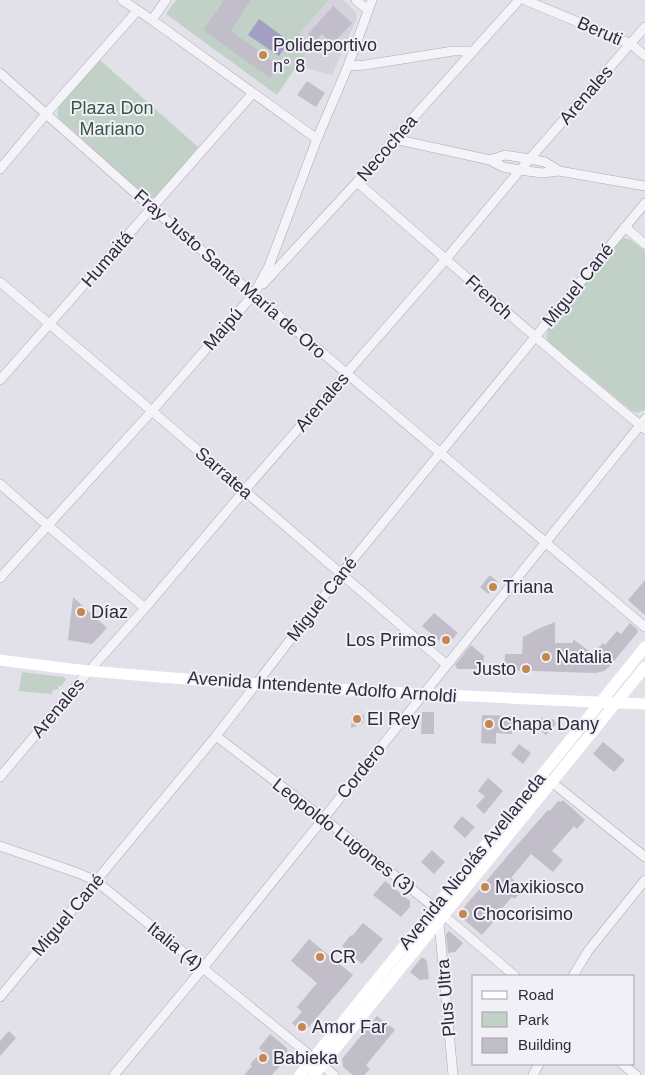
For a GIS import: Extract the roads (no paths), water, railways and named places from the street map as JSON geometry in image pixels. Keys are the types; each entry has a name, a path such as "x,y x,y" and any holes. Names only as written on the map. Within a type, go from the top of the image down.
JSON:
{"main road":[{"name":"Avenida Nicolás Avellaneda","path":"314,1075 318,1062 434,907 645,647"},
{"name":"Avenida Intendente Adolfo Arnoldi","path":"0,660 89,671 256,684 423,695 645,704"},
{"name":"Avenida Nicolás Avellaneda","path":"300,1075 318,1062 441,919 645,667"}],"street":[{"path":"122,0 318,139"},
{"path":"152,20 166,0"},
{"path":"356,0 368,10"},
{"name":"Maipú","path":"0,578 152,411 254,294 269,266 372,0"},
{"name":"Necochea","path":"254,294 358,182 394,139 519,0"},
{"name":"Beruti","path":"525,0 631,44 645,56"},
{"path":"0,169 137,10"},
{"name":"Arenales","path":"0,777 89,671 645,27"},
{"path":"348,66 453,51 474,51"},
{"name":"Fray Justo Santa María de Oro","path":"0,73 152,208 645,627"},
{"name":"Humaitá","path":"0,380 254,93"},
{"path":"394,139 490,160 503,167 542,173 559,171 645,186"},
{"path":"490,160 505,155 545,162 559,171"},
{"name":"French","path":"358,182 535,338 643,424"},
{"name":"Miguel Cané","path":"0,997 216,736 340,574 645,203"},
{"path":"625,227 645,244"},
{"name":"Sarratea","path":"0,282 447,665"},
{"name":"Cordero","path":"114,1075 203,968 643,424"},
{"path":"0,484 145,608"},
{"name":"Leopoldo Lugones (3)","path":"216,736 323,818 434,907 441,919 514,975"},
{"path":"542,774 645,857"},
{"name":"Italia (4)","path":"0,846 96,881 334,1075"},
{"path":"574,975 588,950 645,880"},
{"name":"Plus Ultra","path":"441,919 453,1075"},
{"path":"623,1065 636,1075"}],"place":[{"name":"Polideportivo n° 8","path":"263,55"},
{"name":"Triana","path":"493,587"},
{"name":"Díaz","path":"81,612"},
{"name":"Los Primos","path":"446,640"},
{"name":"Natalia","path":"546,657"},
{"name":"Justo","path":"526,669"},
{"name":"El Rey","path":"357,719"},
{"name":"Chapa Dany","path":"489,724"},
{"name":"Maxikiosco","path":"485,887"},
{"name":"Chocorisimo","path":"463,914"},
{"name":"CR","path":"320,957"},
{"name":"Amor Far","path":"302,1027"},
{"name":"Babieka","path":"263,1058"}],"park label":[{"name":"Plaza Don Mariano","path":"112,118"}]}
